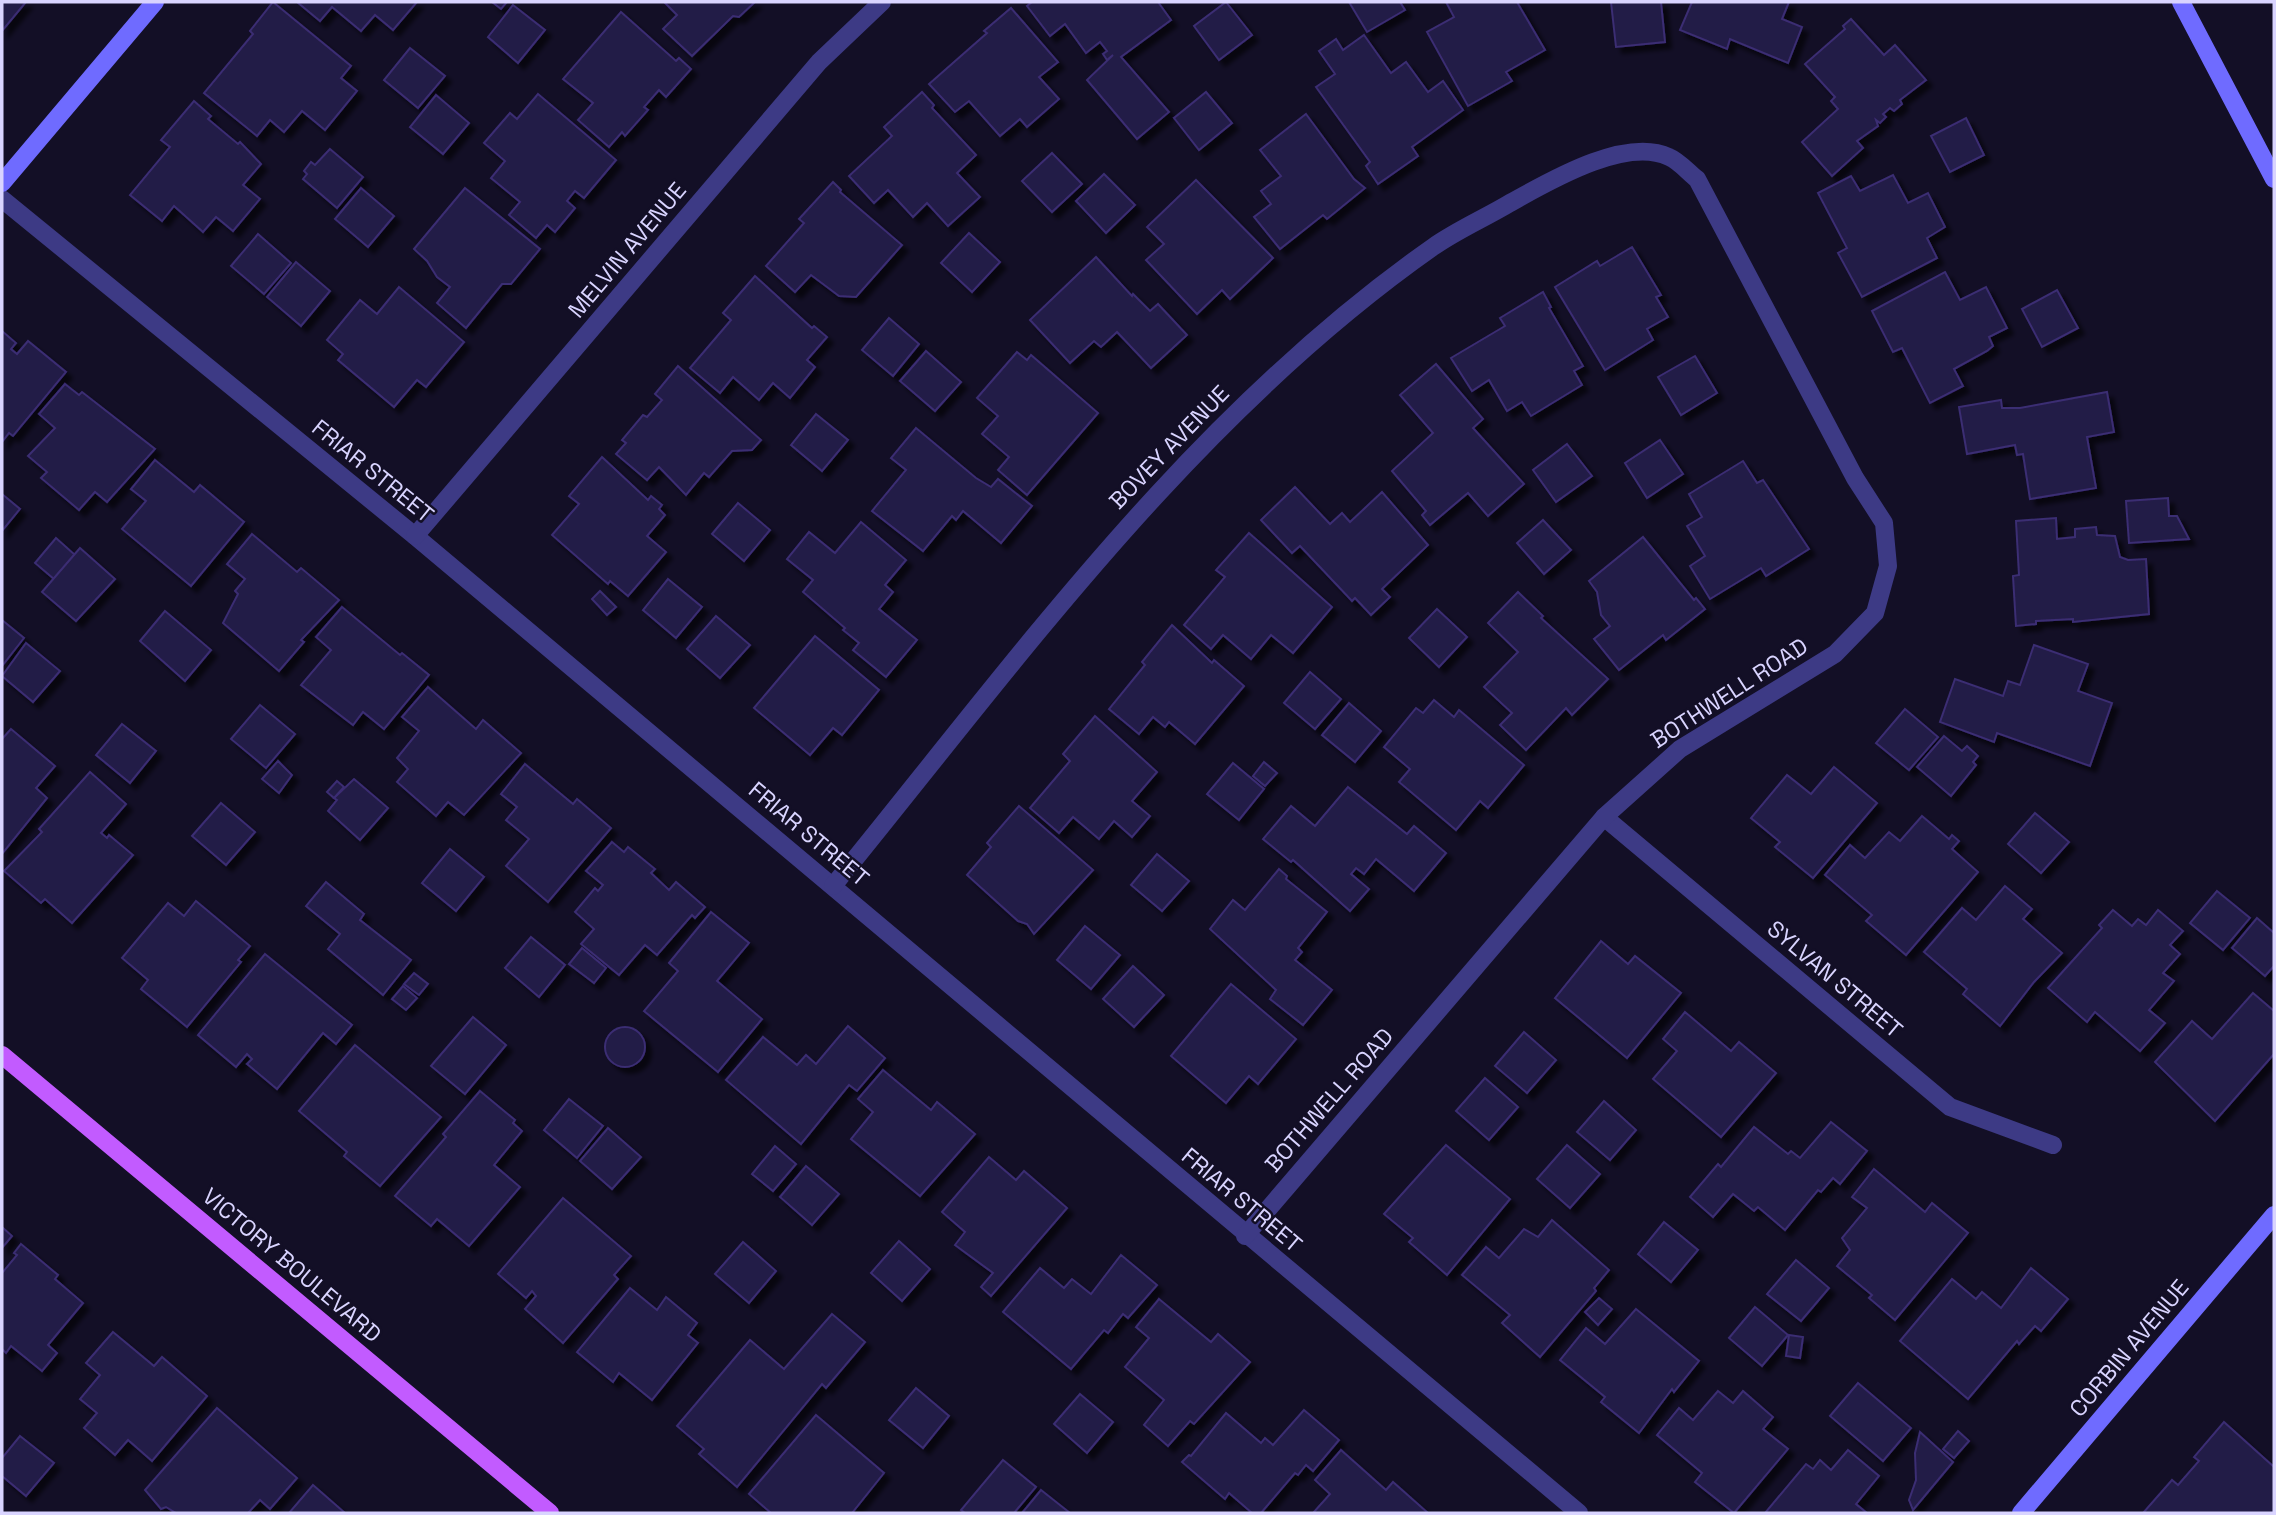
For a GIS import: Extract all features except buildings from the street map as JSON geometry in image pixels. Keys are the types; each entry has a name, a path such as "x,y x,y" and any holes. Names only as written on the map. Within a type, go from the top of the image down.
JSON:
{"main road":[{"path":"2,183 155,2"},
{"path":"2181,2 2274,179"},
{"name":"VICTORY BOULEVARD","path":"2,1055 550,1513"},
{"name":"CORBIN AVENUE","path":"2021,1513 2274,1215"}],"street":[{"name":"MELVIN AVENUE","path":"415,536 819,62 882,2"},
{"name":"BOTHWELL ROAD","path":"1245,1236 1604,817 1680,749 1835,654 1875,613 1888,566 1884,523 1854,478 1697,179 1669,156 1632,152"},
{"name":"BOVEY AVENUE","path":"833,886 1141,509 1216,429 1308,345 1434,246 1571,169 1632,152"},
{"name":"FRIAR STREET","path":"2,199 415,536 1245,1236 1579,1513"},
{"name":"SYLVAN STREET","path":"1604,817 1950,1107 2053,1145"}]}
